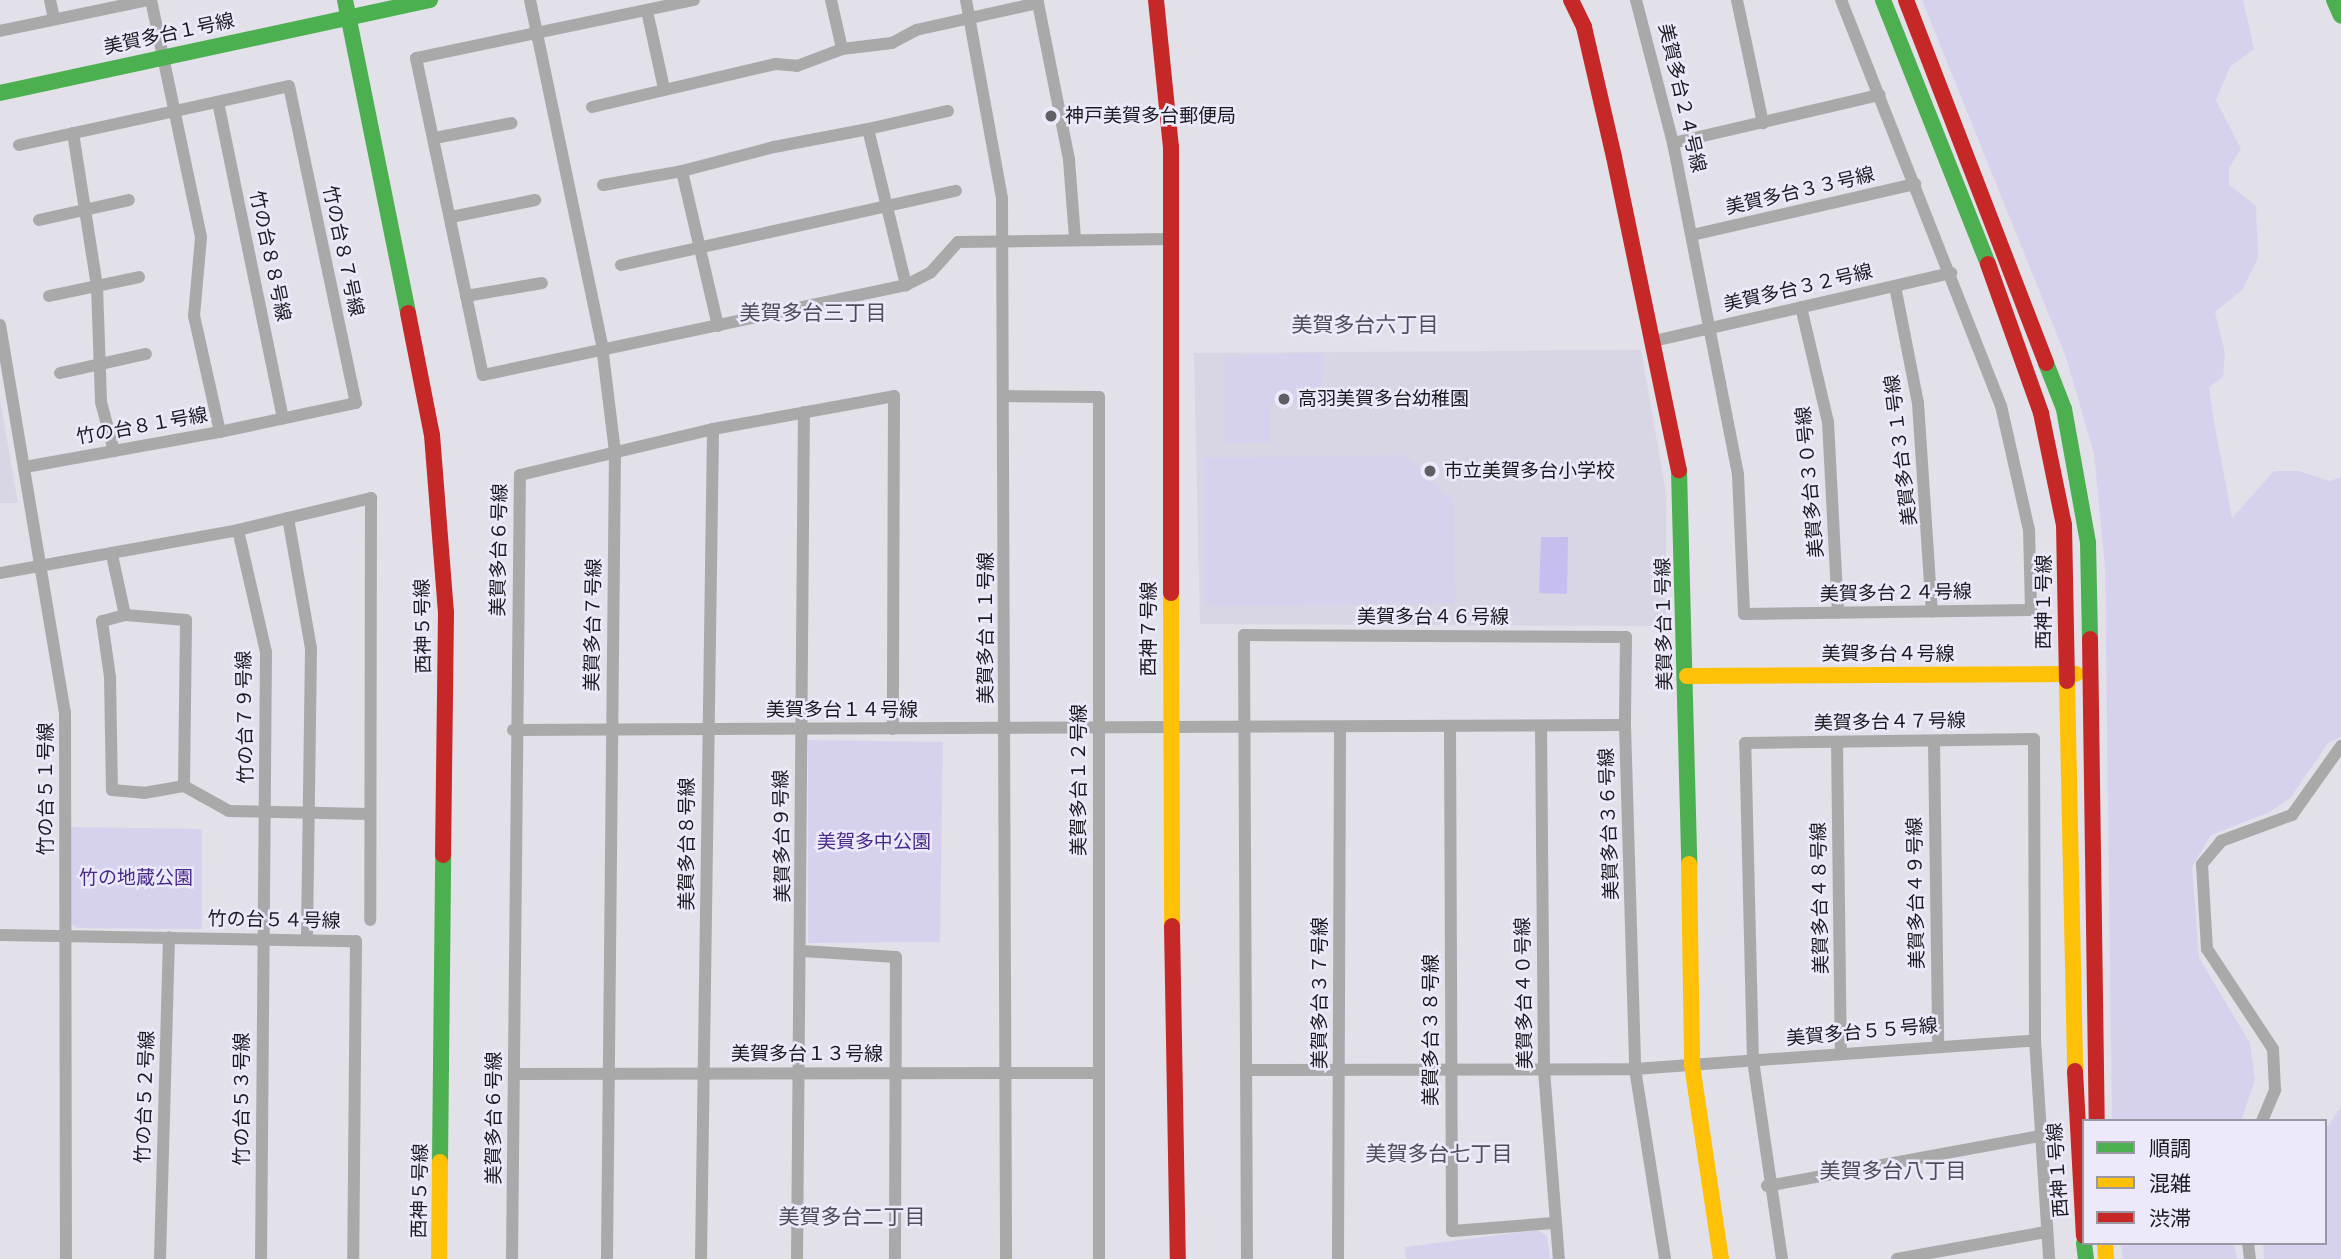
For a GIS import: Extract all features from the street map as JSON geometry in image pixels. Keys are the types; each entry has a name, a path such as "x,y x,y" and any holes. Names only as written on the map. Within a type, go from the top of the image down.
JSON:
{"street":[{"path":"50,0 54,19"},
{"path":"0,31 150,0"},
{"name":"竹の台８１号線","path":"25,467 220,432 194,316 201,237 150,0"},
{"name":"美賀多台１号線","path":"0,93 162,57 347,8 430,0"},
{"name":"美賀多台７号線","path":"530,0 602,346 615,452 607,1259"},
{"path":"694,0 416,58 483,375 602,346 718,326 906,285 931,272 958,242 1003,238 1171,239"},
{"path":"831,0 842,49"},
{"name":"美賀多台１１号線","path":"966,0 991,117 1003,238 1006,1259"},
{"name":"西神７号線","path":"1156,0 1171,147 1170,728 1178,1259"},
{"name":"美賀多台１号線","path":"1571,0 1584,27 1654,341 1682,485 1692,1065 1721,1259"},
{"name":"美賀多台２４号線","path":"1636,0 1673,143 1712,328 1738,475 1744,614 2031,610 2029,530 2001,406 1951,273 1841,0"},
{"path":"1737,0 1763,123"},
{"name":"西神１号線","path":"1883,0 1974,222 2041,413 2064,525 2065,674 2082,1177"},
{"path":"1906,0 2064,409 2088,543 2097,1119"},
{"path":"2334,0 2341,16"},
{"path":"592,107 664,88 711,82 776,64 797,66 842,49 892,43 916,30 1038,3 1069,160 1075,238"},
{"name":"西神５号線","path":"347,8 432,435 444,585 439,1259"},
{"path":"647,11 664,88"},
{"name":"竹の台８７号線","path":"19,145 289,86 356,403 220,432"},
{"path":"1673,143 1880,95"},
{"name":"竹の台８８号線","path":"218,102 284,418"},
{"path":"603,185 682,171 948,111"},
{"path":"435,138 512,123"},
{"path":"867,129 906,285"},
{"path":"73,133 97,286 101,402 114,451"},
{"path":"682,171 718,326"},
{"name":"美賀多台３３号線","path":"1692,235 1915,184"},
{"path":"621,265 956,191"},
{"path":"39,220 129,200"},
{"path":"451,217 535,200"},
{"name":"美賀多台３２号線","path":"1654,341 1951,273"},
{"path":"49,296 138,277"},
{"path":"466,296 542,283"},
{"name":"美賀多台３１号線","path":"1895,286 1918,403 1932,612"},
{"name":"美賀多台３０号線","path":"1801,307 1828,422 1838,613"},
{"name":"竹の台５１号線","path":"0,325 65,713 66,1259"},
{"path":"60,373 146,354"},
{"name":"美賀多台６号線","path":"512,1259 515,1074 513,730 520,475 713,429 894,396 893,729"},
{"name":"美賀多台１２号線","path":"1004,396 1099,397 1099,1259"},
{"name":"美賀多台９号線","path":"797,1259 803,951 800,730 804,412"},
{"name":"美賀多台８号線","path":"701,1259 713,429"},
{"path":"0,573 43,569 238,530 371,498 370,920"},
{"path":"288,518 311,649 307,940"},
{"name":"竹の台７９号線","path":"238,530 266,652 262,939"},
{"path":"112,555 125,615"},
{"path":"184,786 186,620 125,615 102,621 110,677 112,790 144,793 184,786 229,811 369,814"},
{"name":"美賀多台４６号線","path":"1243,728 1244,635 1626,637 1625,725"},
{"name":"美賀多台４号線","path":"1686,676 2090,675"},
{"name":"美賀多台３６号線","path":"1170,728 1625,725 1635,1069 1665,1259"},
{"name":"美賀多台３８号線","path":"1450,726 1452,1231 1553,1223"},
{"name":"美賀多台４０号線","path":"1541,726 1544,1070 1553,1223 1559,1259"},
{"name":"美賀多台３７号線","path":"1338,1259 1340,727"},
{"name":"美賀多台１４号線","path":"513,730 1170,728"},
{"path":"1243,728 1247,1259"},
{"name":"美賀多台４７号線","path":"1782,1259 1767,1186 1752,1061 1745,743 2034,739 2035,1040 2039,1136 2049,1259"},
{"name":"美賀多台４９号線","path":"1934,740 1938,1044"},
{"name":"美賀多台４８号線","path":"1837,742 1841,1053"},
{"path":"2263,1119 2275,1090 2273,1049 2207,949 2202,864 2221,841 2292,815 2341,746"},
{"name":"竹の台５４号線","path":"0,935 356,941 354,1259"},
{"name":"竹の台５２号線","path":"160,1259 169,937"},
{"name":"竹の台５３号線","path":"261,1259 262,939"},
{"path":"803,951 896,957 895,1259"},
{"name":"美賀多台５５号線","path":"1246,1070 1635,1069 1938,1044 2035,1040"},
{"name":"美賀多台１３号線","path":"515,1074 897,1073 1004,1070 1098,1073"},
{"path":"1767,1186 2039,1136"},
{"path":"1897,1259 2046,1232"}],"shaded area":[{"name":"市立美賀多台小学校","path":"1641,350 1666,493 1666,626 1200,624 1194,353"},
{"path":"0,400 18,503 0,503"},
{"path":"1541,537 1568,537 1567,594 1539,593"}],"green space":[{"path":"1922,0 2243,0 2254,49 2230,67 2216,100 2241,149 2229,168 2229,185 2256,206 2258,258 2242,290 2215,312 2225,353 2223,377 2209,387 2232,518 2274,471 2298,471 2330,481 2341,477 2341,737 2328,743 2291,797 2270,812 2211,835 2192,867 2199,958 2250,1043 2255,1080 2242,1119 2112,1119 2105,566 2094,454 2066,357"},
{"path":"1324,353 1321,403 1270,403 1270,442 1224,443 1223,356"},
{"path":"1405,455 1454,501 1455,603 1205,606 1204,458"},
{"name":"美賀多中公園","path":"808,740 943,742 940,942 808,943"},
{"name":"竹の地蔵公園","path":"70,827 202,829 202,929 77,928 71,923"},
{"path":"2341,1107 2341,1259 2264,1259 2263,1245 2327,1245 2327,1127"},
{"path":"1537,1230 1547,1236 1550,1259 1406,1259 1405,1247"},
{"path":"2121,1245 2234,1245 2237,1259 2123,1259"}],"traffic: fast":[{"path":"345,0 408,313"},
{"path":"0,93 430,0"},
{"path":"1883,0 1988,264"},
{"path":"2334,0 2341,16"},
{"path":"2046,363 2064,409 2088,543 2090,639"},
{"path":"1679,470 1689,864"},
{"path":"440,1162 443,855"},
{"path":"2084,1245 2086,1259"}],"traffic: slow":[{"path":"1171,593 1172,926"},
{"path":"1687,676 2076,674"},
{"path":"2067,681 2075,1071"},
{"path":"1689,864 1692,1065 1721,1259"},
{"path":"439,1259 440,1162"},
{"path":"2105,1245 2106,1259"}],"traffic: jam":[{"path":"1156,0 1171,147 1171,593"},
{"path":"1571,0 1584,27 1614,157 1679,470"},
{"path":"1906,0 2046,363"},
{"path":"1988,264 2041,413 2064,525 2067,681"},
{"path":"408,313 432,435 446,612 443,855"},
{"path":"2090,639 2097,1119"},
{"path":"1172,926 1178,1259"},
{"path":"2075,1071 2082,1199"}],"place":[{"name":"神戸美賀多台郵便局","path":"1051,116"},
{"name":"高羽美賀多台幼稚園","path":"1284,399"},
{"name":"市立美賀多台小学校","path":"1430,471"}],"district":[{"name":"美賀多台三丁目","path":"813,313"},
{"name":"美賀多台六丁目","path":"1365,325"},
{"name":"美賀多台七丁目","path":"1439,1154"},
{"name":"美賀多台八丁目","path":"1893,1171"},
{"name":"美賀多台二丁目","path":"852,1217"}]}
